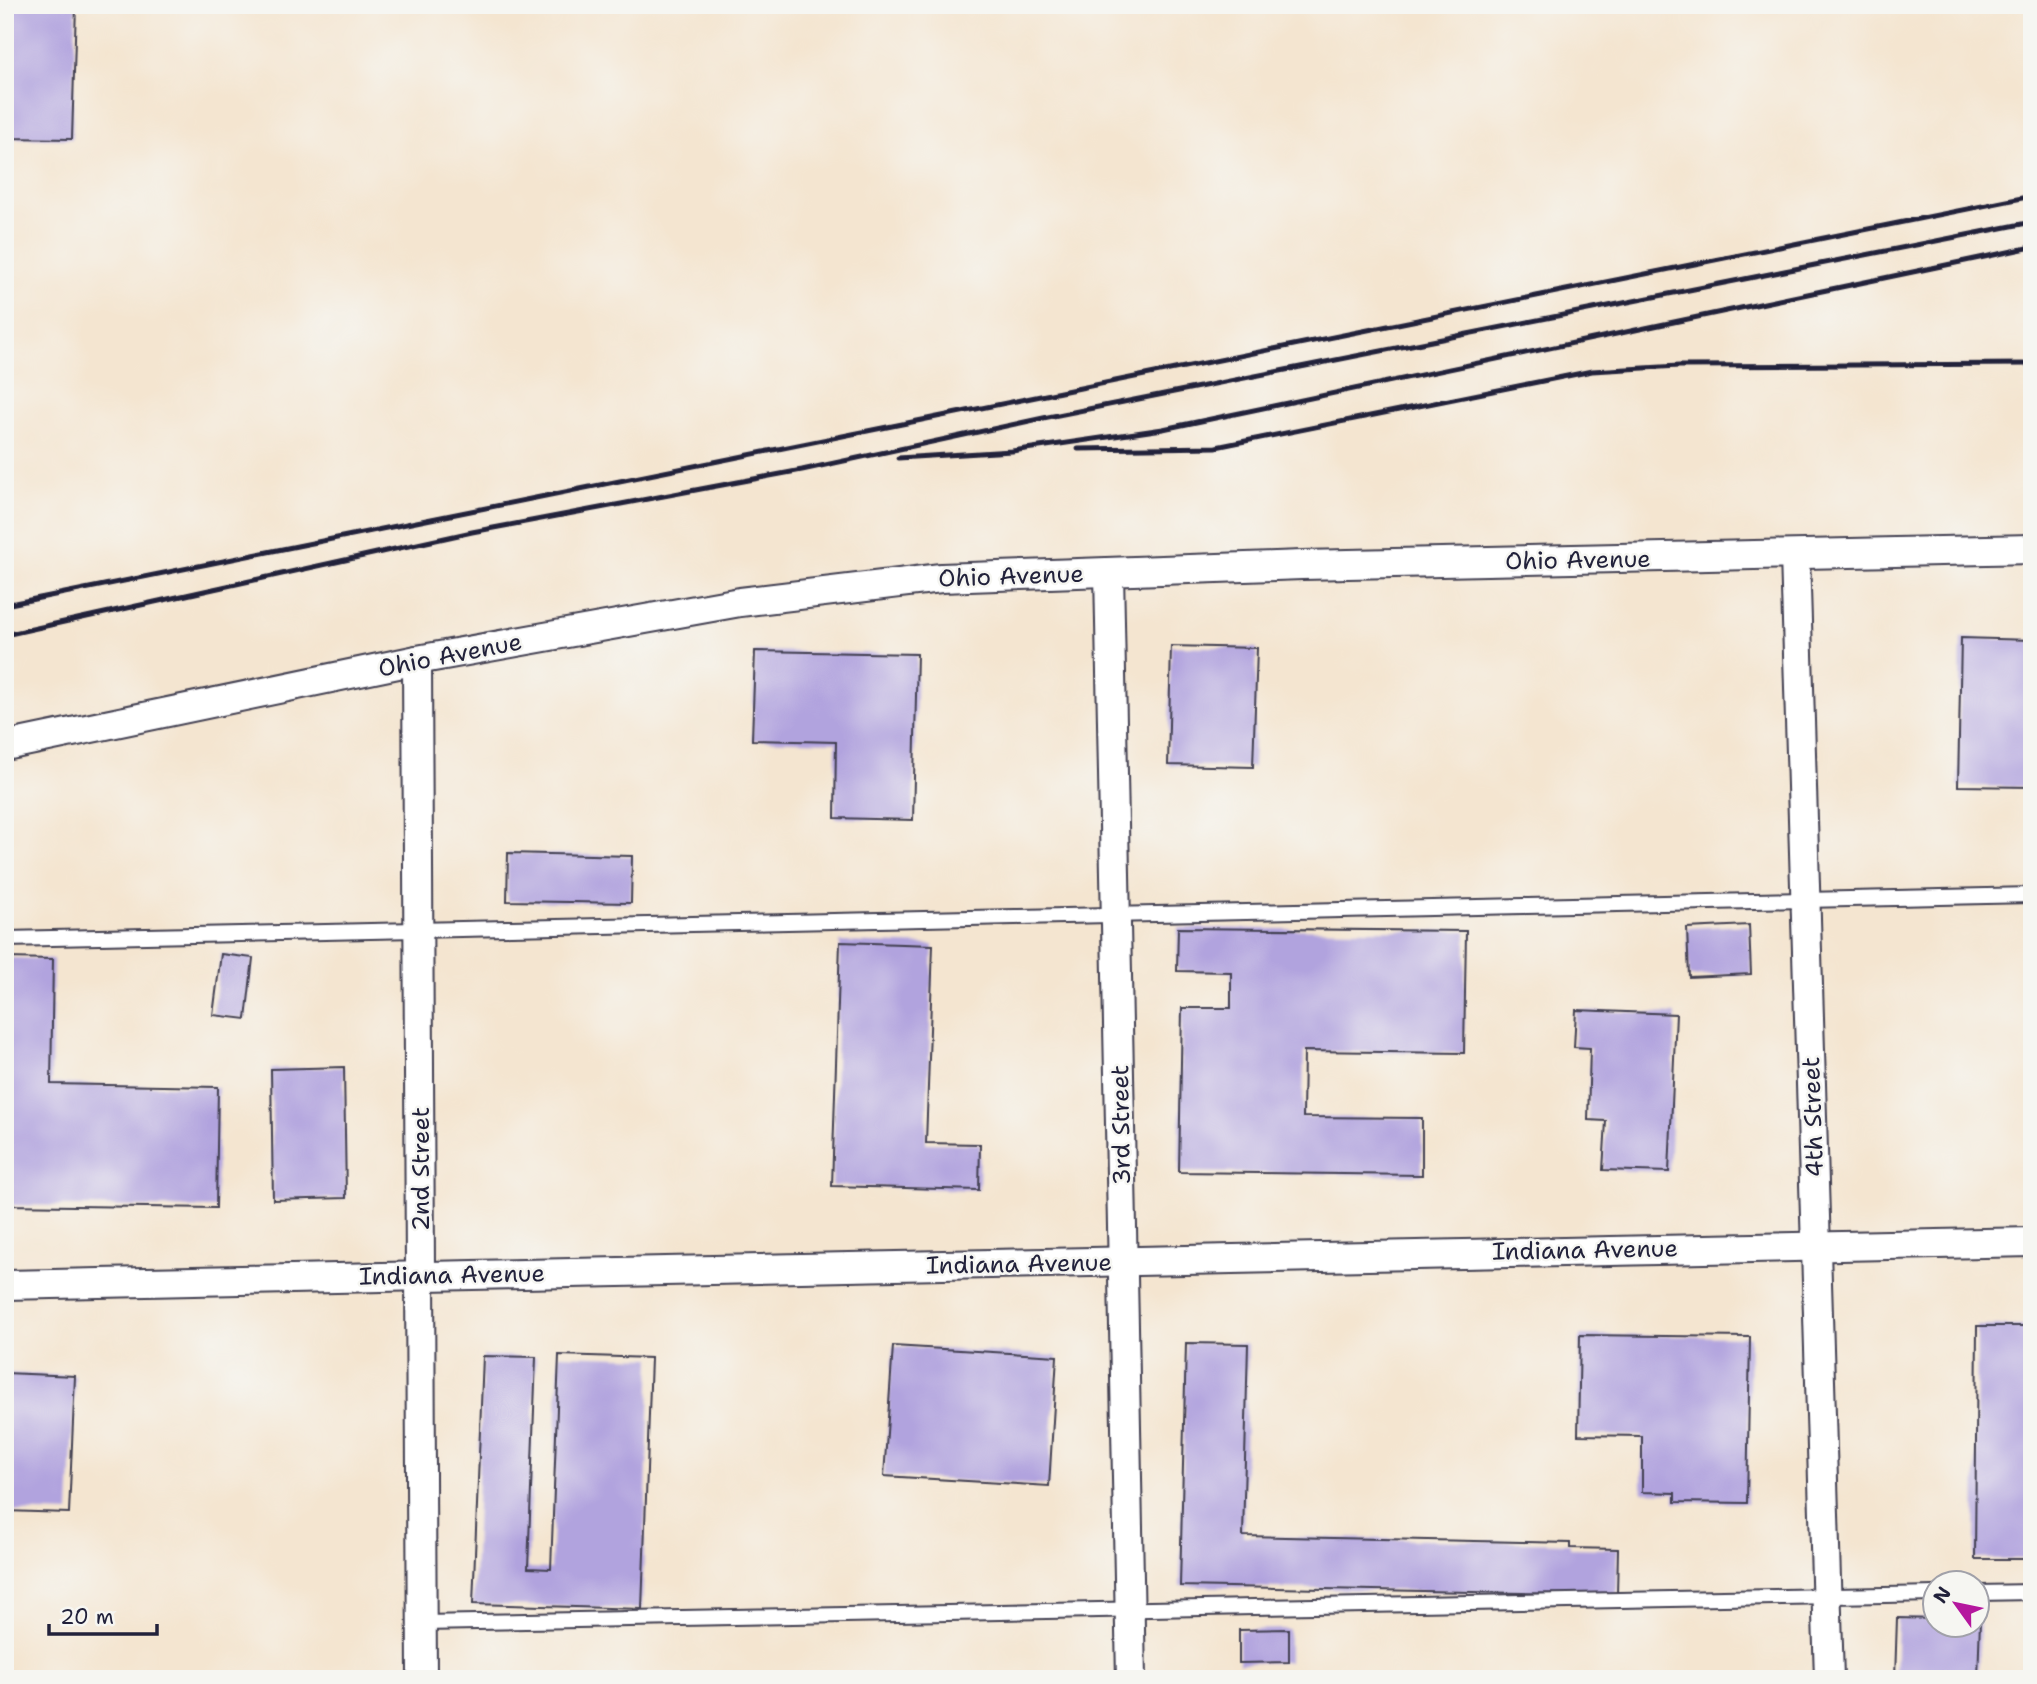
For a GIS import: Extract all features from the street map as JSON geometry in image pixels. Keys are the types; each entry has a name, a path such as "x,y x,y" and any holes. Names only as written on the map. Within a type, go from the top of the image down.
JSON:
{"street":[{"name":"Ohio Avenue","path":"5,746 417,660 740,602 940,578 1316,564 2032,550"},
{"name":"4th Street","path":"1795,555 1829,1679"},
{"name":"3rd Street","path":"1109,572 1131,1679"},
{"name":"2nd Street","path":"417,660 422,1679"},
{"name":"Indiana Avenue","path":"5,1285 2032,1241"}],"lane":[{"path":"5,939 2032,895"},
{"path":"1992,1593 2032,1592"},
{"path":"422,1623 1922,1594"}],"building":[{"path":"5,5 76,5 72,139 5,138"},
{"path":"1961,638 2032,640 2032,787 1958,786"},
{"path":"1171,646 1257,648 1253,767 1168,765"},
{"path":"755,651 917,654 913,820 835,818 836,742 752,740"},
{"path":"508,853 632,856 631,903 507,901"},
{"path":"1749,925 1751,974 1689,977 1687,928"},
{"path":"1178,928 1466,931 1464,1053 1304,1051 1303,1117 1422,1118 1422,1175 1179,1172 1182,1008 1231,1008 1231,972 1177,971"},
{"path":"840,942 933,945 926,1143 980,1144 979,1190 832,1186"},
{"path":"221,954 253,958 246,1019 213,1015"},
{"path":"7,958 53,959 51,1084 218,1087 216,1208 5,1205"},
{"path":"1576,1010 1676,1014 1669,1172 1603,1170 1606,1121 1588,1120 1590,1048 1574,1047"},
{"path":"344,1067 346,1198 273,1200 271,1069"},
{"path":"1977,1326 2032,1326 2032,1559 1975,1559"},
{"path":"1580,1335 1750,1337 1747,1503 1675,1502 1675,1493 1642,1492 1642,1436 1578,1435"},
{"path":"1186,1343 1248,1344 1243,1536 1570,1543 1570,1548 1618,1549 1617,1595 1180,1586"},
{"path":"893,1346 1057,1356 1049,1486 884,1476"},
{"path":"559,1355 651,1358 642,1609 473,1604 483,1356 536,1357 528,1568 551,1569"},
{"path":"5,1373 75,1376 69,1513 5,1511"},
{"path":"1897,1618 1922,1619 1922,1638 1979,1638 1978,1679 1895,1679"},
{"path":"1289,1629 1289,1662 1239,1663 1239,1630"},
{"path":"763,1675 763,1679 723,1679 723,1677"}],"railway":[{"path":"5,605 2032,196"},
{"path":"5,635 472,532 802,470 1048,417 2032,222"},
{"path":"898,458 1012,451 1163,429 2032,247"},
{"path":"1078,449 1216,447 1592,371 1679,366 2032,364"}]}
